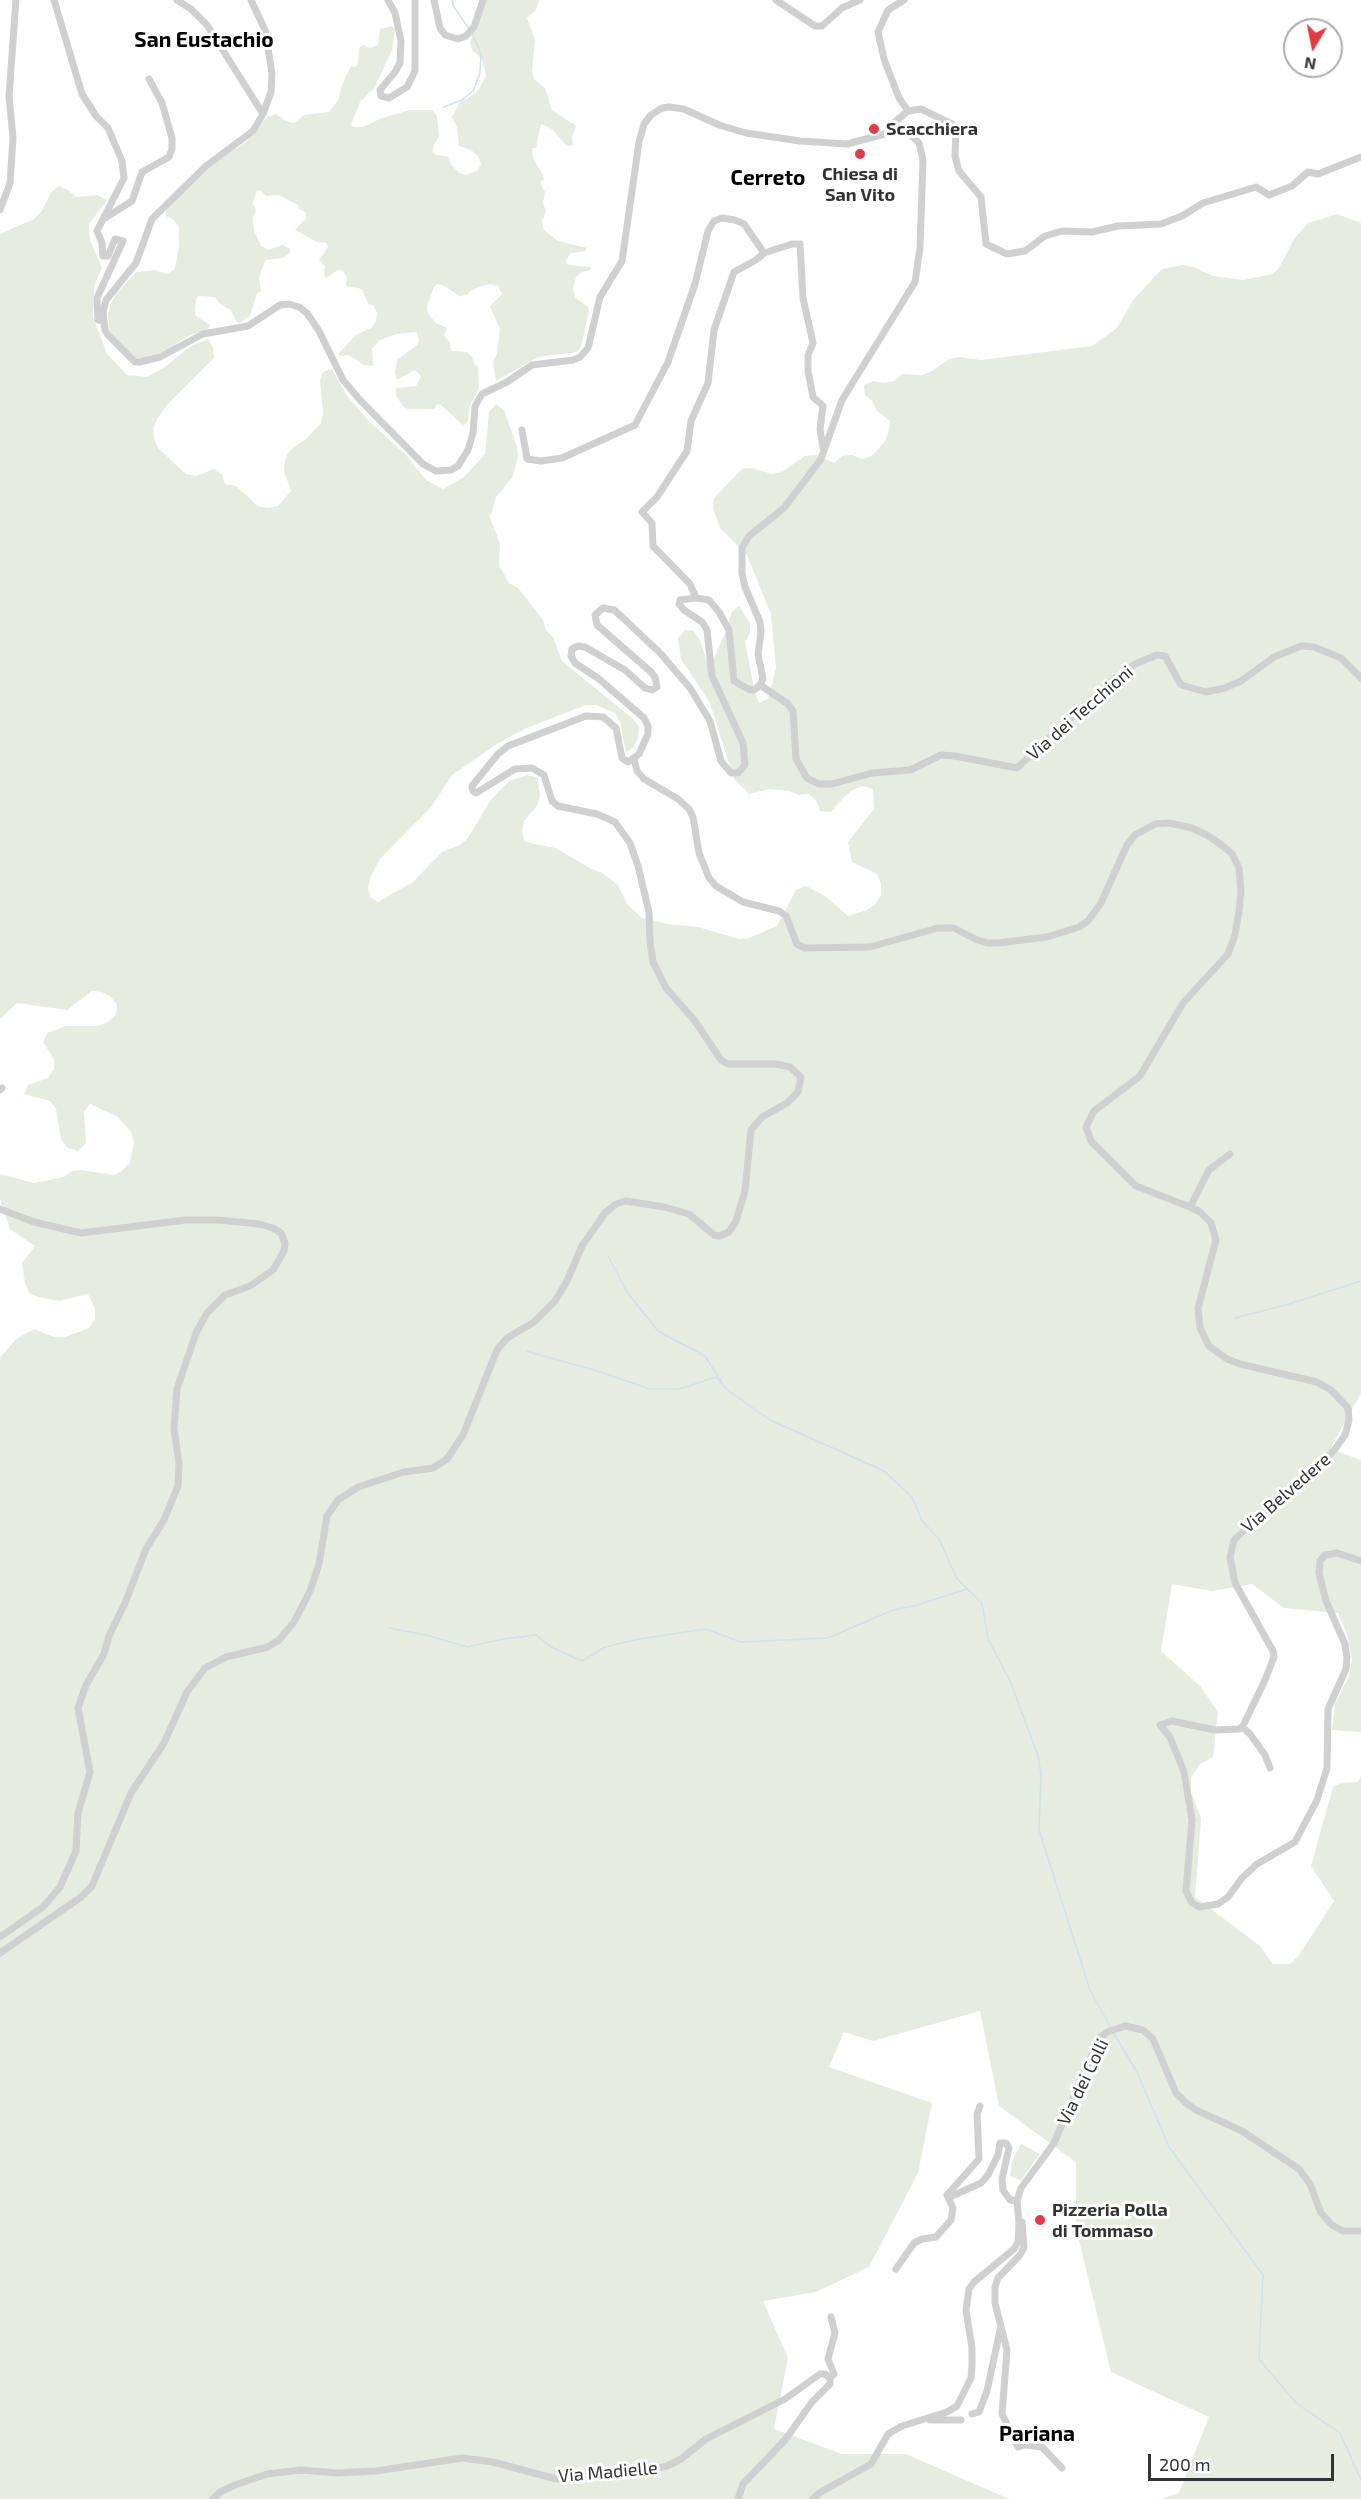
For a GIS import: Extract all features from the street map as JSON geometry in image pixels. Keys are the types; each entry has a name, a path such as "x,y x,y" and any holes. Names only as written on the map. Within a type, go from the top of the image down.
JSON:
{"street":[{"path":"0,210 10,183 13,138 9,96 16,0"},
{"path":"54,0 82,94 96,116 108,128 122,161 123,184 97,231 102,243 103,256 108,256 115,239 123,241 97,297 98,320 103,321"},
{"path":"177,0 191,9 207,25 263,114"},
{"path":"0,1953 81,1897 92,1886 131,1793 164,1743 179,1707 195,1679 213,1663 226,1657 268,1647 279,1640 289,1628 310,1592 319,1564 327,1516 338,1500 358,1487 404,1473 434,1468 447,1459 463,1435 497,1350 507,1338 534,1322 555,1301 567,1281 582,1246 605,1213 616,1204 626,1202 664,1206 688,1214 714,1235 720,1236 729,1232 736,1221 745,1191 751,1130 762,1117 786,1103 798,1092 801,1077 790,1067 776,1064 728,1064 721,1060 696,1021 666,988 653,962 647,898 638,866 630,843 615,822 597,814 558,807 552,801 544,775 532,768 522,768 505,774 481,791 473,791 472,786 498,754 508,746 586,716 603,717 609,721 616,728 622,758 628,762 634,759 648,734 648,726 644,718 575,663 571,656 572,650 578,646 585,647 625,670 645,688 652,690 657,687 655,677 651,672 597,625 595,615 603,608 614,610 622,617 661,654 690,688 710,721 725,768 731,773 738,773 745,765 743,743 712,676 707,630 702,622 684,610 679,604 680,600 696,598 709,600 729,630 734,681 748,690 754,690 760,685 763,679 758,654 760,622 745,587 742,573 742,548 749,536 784,508 806,481 824,450 842,400 907,298 919,269 922,160 920,143 908,133 890,133 860,141 834,144 746,133 719,125 684,110 669,107 662,108 651,115 644,124 639,142 622,261 600,297 588,348 580,357 573,360 532,365 507,382 482,394 475,406 473,433 468,450 458,466 451,470 436,471 423,464 360,400 343,380 319,331 307,313 299,307 289,304 280,305 248,326 202,334 160,357 135,362 108,335 103,321 106,300 136,263 152,219 206,166 248,136 263,114 271,92 272,73 265,30 251,0"},
{"path":"388,0 395,13 401,41 400,63 380,90 381,96 389,98 407,87 415,71 415,0"},
{"path":"434,0 437,19 445,35 458,39 466,36 474,27 483,0"},
{"path":"776,0 815,26 822,26 842,8 860,0"},
{"path":"904,0 888,10 878,32 884,59 899,98 908,111"},
{"path":"103,220 132,201 142,172 169,157 172,149 172,138 162,103 149,79"},
{"path":"890,133 890,127 908,111 921,109 947,120 956,128 956,164 959,171 981,197 986,244 1007,254 1025,251 1053,233 1092,232 1118,226 1161,224 1182,216 1203,203 1256,187 1269,195 1292,186 1308,172 1318,174 1361,157"},
{"path":"522,429 527,459 542,461 562,458 635,425 668,362 695,284 708,231 714,221 722,218 744,224 764,253"},
{"path":"696,598 690,584 653,546 652,524 642,512 657,497 687,451 691,420 708,383 714,330 734,272 764,253 792,244 800,244 803,298 813,342 808,355 808,371 813,397 823,406 820,429 824,450"},
{"name":"Via dei Tecchioni","path":"760,685 788,704 793,711 796,759 807,778 819,784 832,784 872,773 910,770 941,755 1017,768 1110,682 1135,664 1157,655 1165,656 1181,686 1206,692 1225,688 1241,681 1274,657 1301,646 1314,647 1341,658 1361,678"},
{"name":"Via Belvedere","path":"634,759 637,771 644,779 678,799 689,809 693,817 699,853 709,878 716,886 743,902 779,910 786,916 797,944 805,948 870,947 938,928 954,928 987,943 1047,937 1079,927 1088,921 1101,903 1127,845 1145,828 1155,824 1169,823 1191,828 1223,846 1232,854 1240,876 1239,911 1231,947 1217,967 1183,1003 1140,1076 1094,1111 1086,1127 1091,1141 1136,1186 1191,1207 1211,1223 1216,1240 1198,1308 1200,1328 1209,1346 1227,1359 1240,1364 1317,1382 1330,1390 1348,1408 1345,1435 1335,1449 1234,1540 1230,1557 1235,1583 1273,1651 1274,1657 1242,1727"},
{"path":"1191,1207 1209,1170 1230,1154"},
{"path":"0,1209 34,1222 81,1233 186,1220 259,1224 281,1233 285,1243 284,1251 273,1270 250,1286 225,1295 207,1313 196,1333 177,1389 174,1428 179,1464 178,1486 164,1520 146,1550 109,1636 104,1654 86,1685 78,1708 90,1772 78,1812 76,1851 60,1887 43,1908 0,1937"},
{"path":"1270,1768 1265,1755 1242,1727 1215,1730 1172,1721 1160,1725 1170,1737 1184,1772 1192,1820 1186,1891 1192,1902 1199,1906 1218,1904 1228,1897 1242,1878 1257,1864 1295,1842 1317,1800 1327,1768 1328,1709 1346,1669 1347,1657 1345,1644 1326,1601 1319,1574 1320,1561 1325,1555 1337,1553 1361,1561"},
{"name":"Via dei Colli","path":"1018,2198 1027,2178 1039,2166 1054,2143 1101,2037 1107,2032 1125,2026 1143,2031 1153,2039 1176,2093 1185,2102 1204,2114 1242,2131 1299,2169 1310,2184 1321,2213 1332,2226 1343,2232 1361,2231"},
{"path":"947,2195 979,2159 977,2114 980,2106"},
{"path":"947,2195 952,2196 981,2183 988,2175 998,2155 1000,2143 1006,2143 1009,2148 1002,2179 1003,2190 1010,2200 1018,2198"},
{"path":"896,2269 914,2243 936,2237 951,2220 953,2208 947,2195"},
{"path":"1018,2198 1024,2247 1020,2255 996,2281 995,2303 1007,2350 1002,2414 1014,2448 1025,2445 1042,2447 1062,2468"},
{"path":"813,2499 819,2493 871,2464 888,2434 957,2406 962,2398 972,2366 972,2348 966,2310 969,2289 974,2282 1014,2249 1018,2241 1020,2224 1018,2198"},
{"path":"738,2499 742,2484 785,2440 812,2402 830,2384 830,2378 834,2374 828,2359 835,2333 831,2317"},
{"path":"972,2414 979,2412 987,2391 998,2349 1000,2327"},
{"name":"Via Madielle","path":"213,2499 220,2492 235,2485 267,2474 301,2470 337,2473 376,2471 462,2458 493,2462 556,2479 644,2471 667,2466 681,2459 706,2439 785,2399 820,2374 827,2374 830,2378"},
{"path":"922,2419 961,2420"}],"shaded area":[{"path":"486,0 539,0 536,10 527,18 535,40 532,71 534,79 545,88 552,110 576,126 572,137 573,145 569,146 552,129 541,124 536,148 532,148 533,158 544,179 540,182 545,192 543,203 546,211 542,222 544,230 558,241 587,248 585,251 571,253 566,260 566,264 591,267 591,270 582,272 576,277 573,289 575,297 588,307 589,311 581,347 577,352 538,357 496,381 493,362 497,354 500,329 490,306 502,294 498,286 490,284 482,286 470,291 467,295 459,296 445,286 437,284 427,306 428,314 436,323 447,328 444,335 450,343 451,351 467,352 472,357 475,365 478,366 479,389 471,403 467,423 463,425 441,405 437,404 434,409 404,407 396,396 396,388 416,386 421,376 415,370 397,380 395,372 397,360 417,345 419,341 417,332 396,334 380,340 372,349 373,366 364,365 349,355 338,354 356,335 371,328 376,321 377,313 373,305 368,304 362,289 346,286 347,278 343,271 338,270 326,278 325,266 319,260 328,247 326,243 317,242 295,230 306,218 306,213 299,209 298,205 279,195 266,196 260,190 256,192 253,203 256,211 253,218 254,231 261,246 268,250 283,245 290,249 290,253 283,258 266,260 264,263 259,278 261,291 257,293 250,316 239,323 231,310 220,304 215,297 198,296 195,315 210,325 208,329 188,336 167,350 144,358 136,358 114,338 109,328 108,316 110,304 116,294 136,272 155,270 167,274 175,269 179,228 174,220 166,216 166,208 212,164 246,142 267,117 276,114 294,123 304,115 329,112 339,99 341,87 351,66 355,67 358,64 359,48 363,45 370,48 378,45 380,29 392,26 395,29 392,50 375,87 360,102 351,125 363,127 382,118 410,110 432,110 437,116 439,137 434,144 433,152 436,155 448,157 459,173 466,175 477,171 481,164 478,156 471,150 459,146 457,127 452,117 459,103 477,92 486,76 482,59 472,50 470,43"},
{"path":"59,186 76,197 97,195 107,200 89,224 90,240 102,268 94,286 93,317 107,354 127,375 147,377 165,367 189,347 208,339 213,348 214,358 169,403 157,419 153,429 154,439 159,449 186,474 196,476 214,469 222,475 225,484 236,486 258,506 268,508 278,506 291,491 284,471 285,460 289,451 306,439 321,423 323,413 320,381 323,372 332,369 347,396 368,420 407,456 426,480 443,489 464,477 485,454 489,412 496,404 504,410 517,447 518,457 512,478 496,497 490,517 500,544 499,565 509,583 518,588 543,620 546,630 553,637 562,661 633,719 639,727 638,738 634,747 626,753 620,722 615,713 596,705 586,705 524,729 497,744 452,775 432,806 380,859 368,887 370,897 378,902 413,882 442,852 460,845 468,838 490,801 509,781 528,775 538,778 540,796 537,806 524,821 522,832 525,842 556,848 591,869 601,872 618,885 627,904 642,918 667,924 698,927 739,939 749,938 777,926 796,890 806,886 824,895 848,916 867,910 875,904 881,895 881,884 877,874 852,862 848,842 874,809 873,789 863,786 853,790 831,812 820,811 817,801 809,794 799,795 789,791 769,789 749,794 734,779 710,703 681,659 678,638 685,630 694,631 700,640 709,669 732,612 739,606 750,623 750,633 745,642 755,693 759,703 768,699 776,668 771,614 747,555 720,528 713,508 714,498 742,469 752,468 772,474 782,472 805,456 816,455 834,463 842,456 852,455 862,459 872,456 885,441 890,421 877,411 873,402 865,395 864,385 874,381 884,383 894,381 902,374 922,375 949,359 959,357 981,360 1092,346 1117,328 1133,300 1162,269 1183,265 1194,267 1213,276 1243,280 1273,274 1280,266 1294,239 1308,223 1337,214 1361,223 1361,1393 1330,1449 1361,1460 1361,1732 1332,1730 1335,1704 1349,1676 1352,1659 1347,1634 1338,1613 1284,1608 1252,1584 1212,1591 1172,1584 1161,1651 1200,1686 1218,1712 1213,1757 1200,1764 1191,1778 1191,1792 1201,1819 1195,1897 1260,1946 1273,1964 1290,1964 1299,1955 1334,1901 1311,1866 1333,1787 1341,1783 1358,1782 1361,1776 1361,2499 1161,2499 1179,2493 1209,2417 1111,2372 1076,2228 1076,2162 999,2106 980,2011 873,2041 844,2032 829,2067 932,2103 918,2173 869,2267 816,2292 763,2301 788,2358 774,2429 842,2454 906,2454 1009,2499 0,2499 0,1358 16,1339 34,1329 54,1337 65,1337 89,1328 95,1319 95,1309 88,1294 59,1301 29,1293 22,1263 35,1246 10,1229 0,1199 0,1174 34,1183 64,1177 72,1171 82,1170 114,1175 130,1162 134,1142 131,1132 118,1117 90,1104 84,1112 86,1143 78,1151 68,1148 61,1140 56,1109 50,1101 24,1094 28,1085 48,1078 54,1069 54,1059 43,1042 47,1033 66,1026 98,1026 108,1022 116,1015 117,1005 111,997 102,992 92,991 67,1010 17,1003 0,1019 0,234 34,219 42,211 51,192"},
{"path":"1021,2144 1040,2154 1021,2180 1010,2176 1012,2161"}],"waterway":[{"path":"452,0 454,7 469,29"},
{"path":"444,107 462,100 473,91 480,73 481,54 472,33"},
{"path":"608,1256 627,1292 658,1331 705,1356 726,1389 770,1420 884,1471 912,1497 922,1521 939,1539 957,1579 982,1603 988,1639 1011,1683 1038,1756 1041,1774 1039,1830 1090,1990 1111,2028"},
{"path":"1235,1318 1361,1281"},
{"path":"526,1351 650,1389 680,1389 716,1377 721,1383"},
{"path":"389,1628 430,1636 467,1647 536,1635 551,1647 582,1661 605,1647 639,1639 706,1629 741,1642 828,1638 893,1610 914,1606 967,1589"},
{"path":"1113,2032 1137,2072 1169,2147 1263,2275 1259,2359 1296,2403 1340,2433 1361,2480"}],"place":[{"name":"Scacchiera","path":"874,129"},
{"name":"Chiesa di San Vito","path":"860,154"},
{"name":"Pizzeria Polla di Tommaso","path":"1040,2220"}],"district":[{"name":"San Eustachio","path":"204,40"},
{"name":"Cerreto","path":"768,178"},
{"name":"Pariana","path":"1037,2434"}]}
